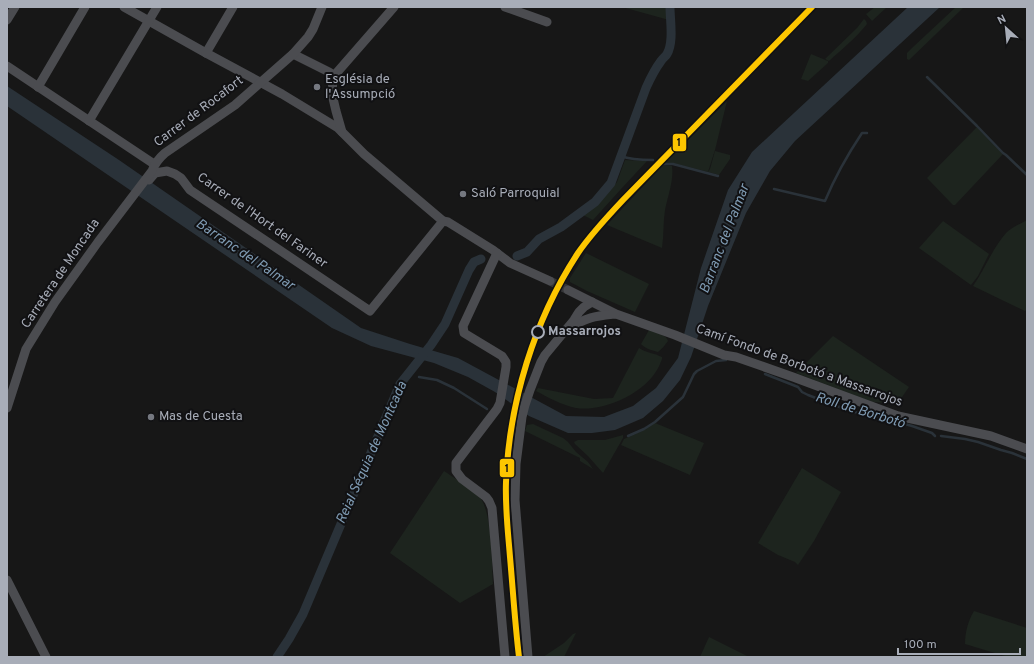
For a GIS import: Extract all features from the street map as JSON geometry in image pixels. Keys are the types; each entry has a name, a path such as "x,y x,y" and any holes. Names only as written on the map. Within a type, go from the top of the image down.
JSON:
{"street":[{"path":"7,20 15,7"},
{"path":"38,87 85,7"},
{"path":"124,7 282,94 342,132 364,154 443,221 448,222 510,263 550,281"},
{"path":"89,121 157,7"},
{"path":"206,53 233,7"},
{"name":"Carrer de Rocafort","path":"154,170 165,153 235,105 293,54 313,29 322,7"},
{"path":"342,132 332,94 333,77 393,7"},
{"path":"505,7 547,22"},
{"path":"293,54 329,72 333,77"},
{"path":"7,66 89,121 154,170"},
{"name":"Carretera de Moncada","path":"7,408 26,349 55,302 130,199 154,170"},
{"name":"Carrer de l'Hort del Fariner","path":"154,170 168,171 178,176 184,180 190,190 370,311 443,221"},
{"path":"497,254 463,326 464,333 502,356 504,359 506,367 500,403 495,414 456,463 456,471 462,478 486,497 492,508 505,657"},
{"name":"Camí Fondo de Borbotó a Massarrojos","path":"579,312 576,300 568,291 616,314 898,416 991,436 1027,449"},
{"path":"561,337 579,312 592,302 593,308 589,318"},
{"path":"528,657 515,475 522,417 525,405 541,362 552,345 576,324 596,316 616,314"},
{"path":"7,580 46,657"}],"shaded area":[{"path":"622,7 669,7 669,20"},
{"path":"875,7 887,7 872,21 866,14"},
{"path":"956,7 964,7 909,60 907,59 907,53"},
{"path":"864,19 867,24 858,34 829,61 825,59 857,28"},
{"path":"811,54 828,61 828,63 808,81 801,79"},
{"path":"727,101 708,172 673,163 665,163"},
{"path":"977,127 1003,154 955,205 953,205 927,178"},
{"path":"715,151 730,155 730,159 719,175 708,172"},
{"path":"625,160 647,161 593,220 583,215 599,202 617,182"},
{"path":"663,165 672,166 672,171 664,215 662,248 607,225"},
{"path":"1027,220 1027,309 1025,311 973,286 1006,233 1013,227"},
{"path":"943,221 989,254 978,276 971,285 919,248"},
{"path":"586,253 649,284 635,312 570,282 570,278"},
{"path":"649,330 663,335 668,341 658,352 641,344"},
{"path":"833,336 909,387 902,397 890,403 872,402 796,373"},
{"path":"639,348 662,357 662,359 656,371 648,381 631,395 620,400 587,409 576,408 551,399 536,391 538,388 594,399 613,398"},
{"path":"655,423 704,443 690,475 621,445 624,439"},
{"path":"533,424 563,438 588,462 593,469 580,461 580,458 525,431 527,425"},
{"path":"623,435 623,438 603,473 574,442 578,440 605,440"},
{"path":"802,468 841,492 814,541 798,565 758,543"},
{"path":"444,471 469,488 481,499 485,506 489,528 492,553 493,584 460,603 390,553"},
{"path":"974,611 1027,628 1027,657 1008,657 965,644 967,627"},
{"path":"576,633 564,657 543,657 564,643"},
{"path":"709,637 749,657 700,657"}],"water":[{"name":"Barranc del Palmar","path":"908,7 940,7 795,141 770,171 746,213 708,306 691,357 680,380 663,401 643,418 615,430 592,433 568,433 529,416 495,392 468,377 434,363 371,346 332,328 7,106 7,86 119,160 361,328 458,358 566,416 604,417 633,406 656,388 678,358 701,268 728,190 752,152"}],"waterway":[{"name":"Reial Séquia de Montcada","path":"517,256 527,252 539,239 561,227 595,202 611,183 646,88 655,71 667,55 671,37 670,7"},
{"path":"927,77 1027,175"},
{"path":"774,189 825,201 837,174 852,149 862,133 867,133"},
{"path":"621,156 633,159 653,160"},
{"path":"664,164 673,164 718,176"},
{"name":"Reial Séquia de Montcada","path":"277,657 303,614 400,384 431,345 445,324 469,270 474,262 481,259"},
{"name":"Roll de Borbotó","path":"628,436 655,422 683,397 694,374 697,371 716,361 726,360"},
{"name":"Roll de Borbotó","path":"765,374 798,387 802,392 808,395 850,411 872,415 912,426 932,433 935,436"},
{"name":"Roll de Borbotó","path":"419,377 437,380 454,388 487,409"},
{"name":"Roll de Borbotó","path":"941,436 978,442 1027,459"}],"tunnel":[{"path":"550,281 568,290"}],"transit line":[{"name":"1","path":"519,657 506,510 508,452 518,392 537,334 549,306 562,279 578,253 599,226 812,7"}],"place":[{"name":"Església de l'Assumpció","path":"317,87"},
{"name":"Saló Parroquial","path":"463,194"},
{"name":"Massarrojos","path":"538,332"},
{"name":"Mas de Cuesta","path":"151,417"}]}
